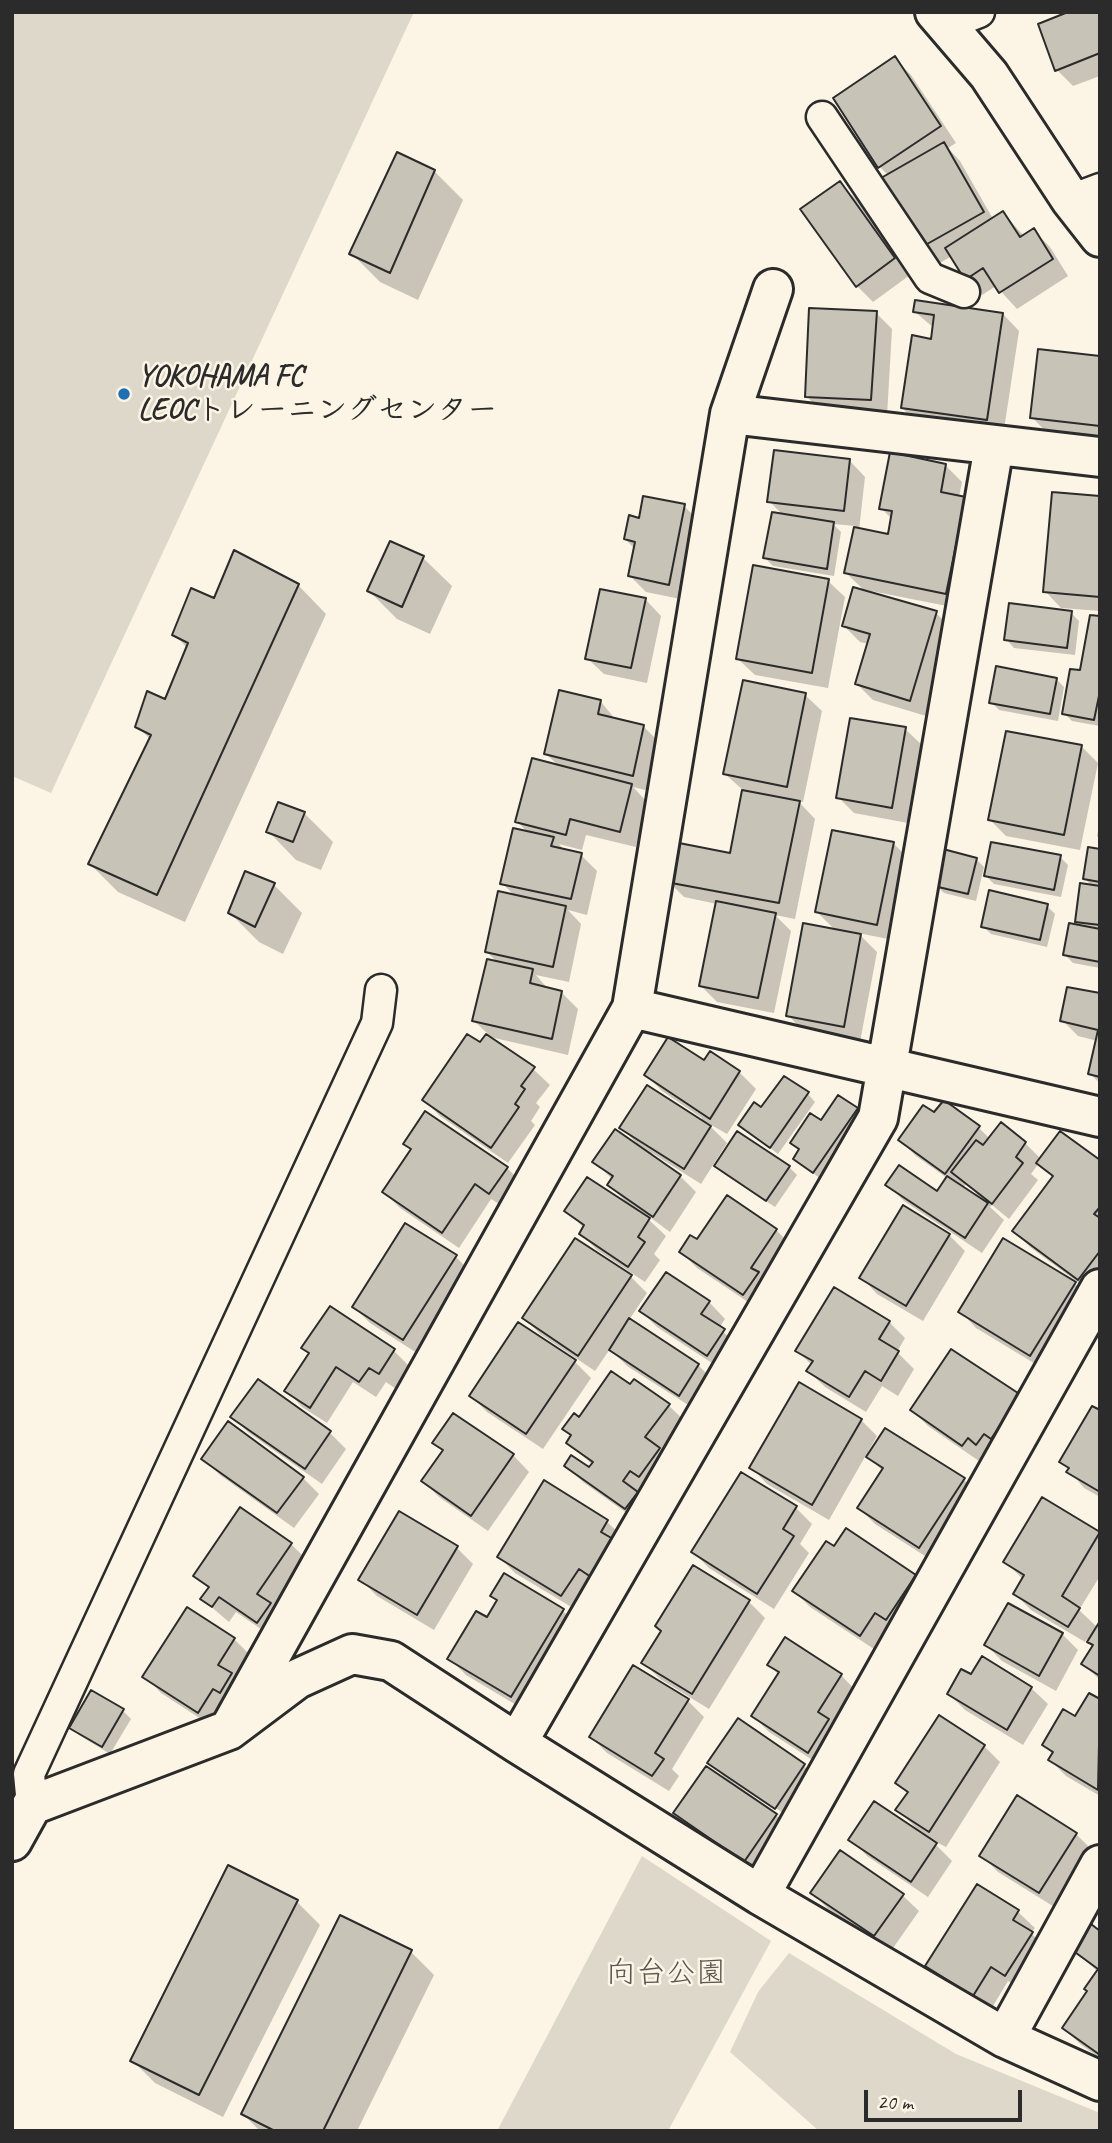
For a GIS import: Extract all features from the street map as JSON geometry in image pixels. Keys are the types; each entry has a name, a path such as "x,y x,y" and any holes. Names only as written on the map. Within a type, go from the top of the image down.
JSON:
{"street":[{"path":"953,16 989,75 1085,195 1100,237"},
{"path":"229,1730 632,1008 730,414 774,289"},
{"path":"730,414 1100,457"},
{"path":"517,1743 878,1118 993,446"},
{"path":"632,1008 1100,1117"},
{"path":"760,1895 1100,1289"},
{"path":"12,1841 32,1805 229,1730 297,1679 352,1654 391,1661 760,1895 1005,2038 1100,2081"},
{"path":"1005,2038 1100,1866"}],"lane":[{"path":"822,117 929,278 964,292"},
{"path":"32,1805 29,1774 377,1023 382,990"}],"green space":[{"name":"YOKOHAMA FC LEOCトレーニングセンター","path":"12,12 414,12 51,793 12,776"},
{"name":"向台公園","path":"642,1856 771,1941 668,2131 497,2131"},
{"path":"789,1953 956,2054 1100,2113 1100,2131 819,2131 730,2052 758,1992"}],"building":[{"path":"1068,12 1100,12 1100,53 1055,71 1038,24"},
{"path":"895,56 941,126 878,168 833,98"},
{"path":"944,142 984,212 920,248 881,178"},
{"path":"397,152 435,170 390,273 349,254"},
{"path":"840,181 895,258 856,287 800,209"},
{"path":"1003,211 1020,237 1034,228 1053,259 999,293 983,268 965,280 945,248"},
{"path":"915,300 1003,313 987,420 901,408 912,335 931,339 934,315 913,312"},
{"path":"809,308 877,311 871,400 805,397"},
{"path":"1038,349 1100,356 1100,426 1030,418"},
{"path":"774,450 850,459 844,511 767,502"},
{"path":"890,452 946,464 941,492 966,497 946,594 844,573 854,527 888,534 892,511 879,509"},
{"path":"1052,492 1100,496 1100,597 1043,592"},
{"path":"643,496 685,504 669,585 628,576 635,542 624,539 629,515 639,518"},
{"path":"772,512 834,522 827,569 763,558"},
{"path":"390,541 424,556 402,607 367,591"},
{"path":"234,550 299,584 157,895 88,864 151,735 135,727 147,691 165,699 188,643 172,635 191,588 214,598"},
{"path":"753,565 829,579 812,673 736,659"},
{"path":"853,587 937,611 910,701 855,684 870,634 842,626"},
{"path":"600,589 646,598 631,668 585,659"},
{"path":"1009,603 1072,611 1067,648 1004,640"},
{"path":"1090,615 1100,616 1100,691 1094,720 1062,714 1070,669 1080,670"},
{"path":"996,666 1057,678 1050,714 989,703"},
{"path":"743,680 806,693 787,787 723,774"},
{"path":"559,690 601,700 598,714 644,725 633,776 544,754"},
{"path":"850,718 906,727 892,808 836,798"},
{"path":"1006,731 1082,745 1064,835 988,820"},
{"path":"532,758 632,784 620,832 570,819 566,835 515,822"},
{"path":"742,790 800,801 779,903 666,882 674,842 730,853"},
{"path":"278,802 305,812 293,842 266,832"},
{"path":"513,828 554,837 551,846 582,853 571,899 500,884"},
{"path":"832,830 894,842 877,925 815,912"},
{"path":"991,842 1061,855 1054,890 984,876"},
{"path":"1088,847 1100,849 1100,882 1083,879"},
{"path":"943,849 977,858 968,894 934,886"},
{"path":"245,871 275,883 255,927 228,913"},
{"path":"1080,883 1100,886 1100,925 1075,922"},
{"path":"989,890 1048,904 1040,940 981,927"},
{"path":"498,891 566,906 553,967 485,952"},
{"path":"716,901 776,913 758,998 699,986"},
{"path":"803,923 861,934 844,1027 786,1016"},
{"path":"1069,923 1100,929 1100,962 1063,955"},
{"path":"487,959 533,969 530,983 562,991 552,1039 472,1021"},
{"path":"1067,987 1100,993 1100,1077 1088,1074 1098,1030 1060,1021"},
{"path":"467,1034 480,1042 486,1034 535,1067 521,1086 525,1089 515,1104 519,1107 491,1148 422,1100"},
{"path":"668,1037 704,1060 710,1051 740,1071 710,1119 644,1075"},
{"path":"784,1076 809,1092 770,1148 738,1125 754,1102 761,1107"},
{"path":"647,1085 711,1126 684,1169 619,1128"},
{"path":"838,1095 858,1108 813,1173 793,1159 799,1149 790,1143 810,1113 821,1120"},
{"path":"944,1100 980,1126 945,1174 898,1140 923,1105 934,1112"},
{"path":"425,1111 508,1167 489,1194 475,1184 442,1233 382,1192 411,1149 403,1144"},
{"path":"1001,1122 1026,1142 1016,1157 1023,1163 992,1204 951,1172 976,1140 983,1145"},
{"path":"615,1129 681,1175 653,1217 607,1185 613,1176 592,1162"},
{"path":"737,1131 790,1166 766,1201 714,1166"},
{"path":"1060,1131 1100,1160 1100,1207 1094,1214 1100,1218 1100,1251 1078,1280 1012,1231 1053,1176 1036,1163"},
{"path":"899,1165 937,1191 947,1176 988,1203 965,1238 885,1185"},
{"path":"587,1177 650,1218 638,1237 645,1242 628,1267 579,1234 584,1225 564,1211"},
{"path":"727,1195 777,1229 751,1268 759,1272 743,1295 679,1252 690,1235 697,1239"},
{"path":"903,1205 950,1234 906,1306 859,1278"},
{"path":"405,1223 457,1255 403,1340 352,1307"},
{"path":"575,1238 632,1275 578,1356 522,1318"},
{"path":"1003,1238 1076,1282 1030,1356 958,1312"},
{"path":"666,1272 710,1301 701,1314 725,1329 707,1356 639,1311"},
{"path":"834,1287 890,1321 879,1339 899,1351 881,1381 865,1371 849,1397 806,1371 813,1361 795,1351"},
{"path":"330,1306 395,1349 379,1374 369,1368 359,1382 336,1367 310,1408 284,1391 309,1353 301,1348"},
{"path":"629,1318 699,1364 679,1396 609,1350"},
{"path":"518,1322 576,1360 526,1434 469,1396"},
{"path":"951,1349 1021,1395 991,1439 984,1434 976,1445 968,1438 962,1446 910,1410"},
{"path":"611,1371 630,1384 634,1379 670,1404 645,1437 660,1448 639,1477 630,1471 623,1481 638,1492 625,1509 564,1466 571,1455 589,1467 593,1462 566,1443 571,1435 562,1429 574,1413 579,1417"},
{"path":"258,1379 331,1431 305,1469 230,1417"},
{"path":"799,1382 862,1419 812,1505 749,1468"},
{"path":"1092,1406 1100,1410 1100,1492 1066,1472 1069,1468 1059,1462"},
{"path":"453,1413 514,1454 471,1516 421,1481 443,1450 432,1443"},
{"path":"228,1421 304,1477 277,1513 201,1459"},
{"path":"885,1428 965,1478 919,1548 857,1508 883,1468 866,1457"},
{"path":"741,1472 797,1506 783,1529 794,1536 757,1594 691,1552"},
{"path":"544,1480 608,1520 601,1532 620,1543 597,1581 579,1569 561,1596 497,1557"},
{"path":"1042,1497 1100,1532 1062,1596 1080,1608 1068,1627 1013,1594 1024,1575 1003,1562"},
{"path":"240,1507 292,1543 257,1594 271,1603 257,1623 219,1597 212,1607 200,1599 209,1587 193,1576"},
{"path":"399,1511 458,1546 417,1615 358,1580"},
{"path":"846,1528 916,1575 886,1620 875,1613 860,1636 792,1591 826,1541 834,1546"},
{"path":"693,1565 750,1600 692,1694 641,1663 661,1631 655,1626"},
{"path":"504,1573 564,1609 511,1697 447,1659 476,1611 487,1617 497,1600 490,1596"},
{"path":"1008,1603 1063,1633 1039,1676 984,1645"},
{"path":"187,1607 235,1638 218,1665 232,1673 220,1693 213,1689 198,1713 142,1677"},
{"path":"1100,1621 1100,1676 1081,1664 1093,1645 1087,1642"},
{"path":"785,1637 842,1674 818,1712 829,1719 808,1753 751,1716 779,1672 767,1665"},
{"path":"982,1656 1032,1687 1007,1730 947,1694 961,1669 971,1674"},
{"path":"633,1665 689,1699 655,1753 664,1759 652,1776 589,1737"},
{"path":"91,1690 124,1709 102,1747 69,1728"},
{"path":"1089,1693 1100,1699 1098,1790 1048,1760 1053,1752 1042,1745 1063,1709 1075,1716"},
{"path":"939,1715 985,1745 929,1832 895,1810 908,1792 895,1783"},
{"path":"738,1718 805,1764 775,1809 707,1763"},
{"path":"706,1766 777,1814 744,1862 673,1813"},
{"path":"1017,1795 1077,1833 1039,1893 979,1856"},
{"path":"874,1801 937,1843 911,1882 848,1840"},
{"path":"840,1850 904,1894 874,1936 810,1893"},
{"path":"228,1865 298,1900 199,2095 130,2061"},
{"path":"977,1884 1019,1910 1013,1920 1033,1932 1005,1976 991,1967 973,1996 925,1966"},
{"path":"340,1915 412,1950 323,2131 275,2131 241,2114"},
{"path":"1091,1924 1100,1931 1100,2055 1062,2028 1098,1969 1072,1950"}],"place":[{"name":"YOKOHAMA FC LEOCトレーニングセンター","path":"124,394"}]}
